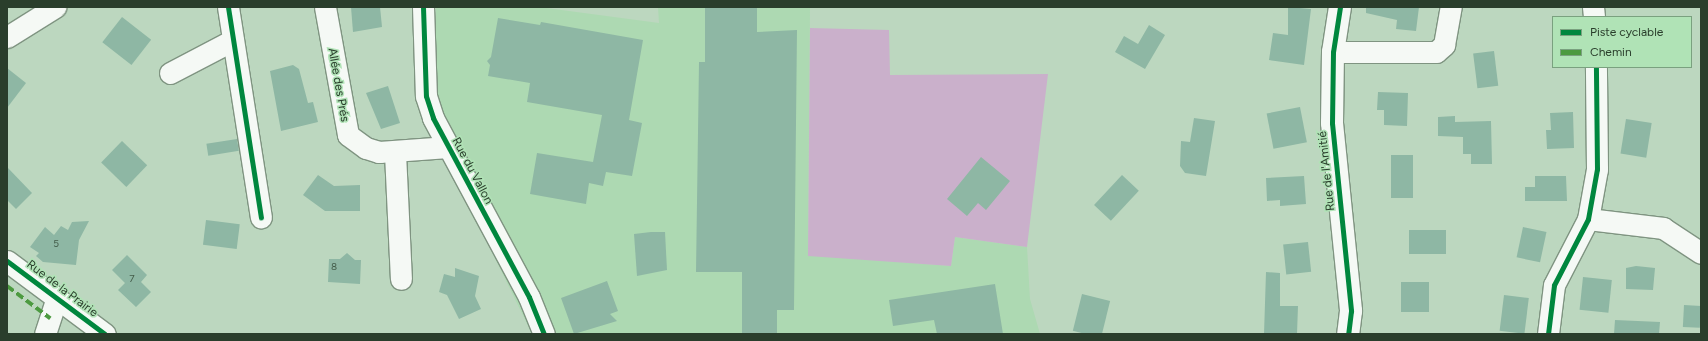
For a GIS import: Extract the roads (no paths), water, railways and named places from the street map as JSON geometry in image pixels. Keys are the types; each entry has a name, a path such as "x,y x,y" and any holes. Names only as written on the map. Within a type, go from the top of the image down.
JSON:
{"street":[{"path":"7,37 55,7"},
{"path":"228,7 261,217"},
{"name":"Allée des Prés","path":"325,7 348,134 366,148 379,152 448,147"},
{"name":"Rue du Vallon","path":"423,7 426,96 433,118 529,297 544,334"},
{"name":"Rue de l'Amitié","path":"1340,7 1333,52 1332,123 1351,312 1348,334"},
{"path":"1333,52 1436,52 1444,45 1451,7"},
{"path":"170,73 233,40"},
{"path":"1548,334 1554,285 1588,219 1597,169 1596,68"},
{"path":"395,152 401,279"},
{"path":"1588,219 1663,228 1701,253"},
{"name":"Rue de la Prairie","path":"7,261 105,334"},
{"name":"Rue de la Prairie","path":"45,334 56,297"}]}
